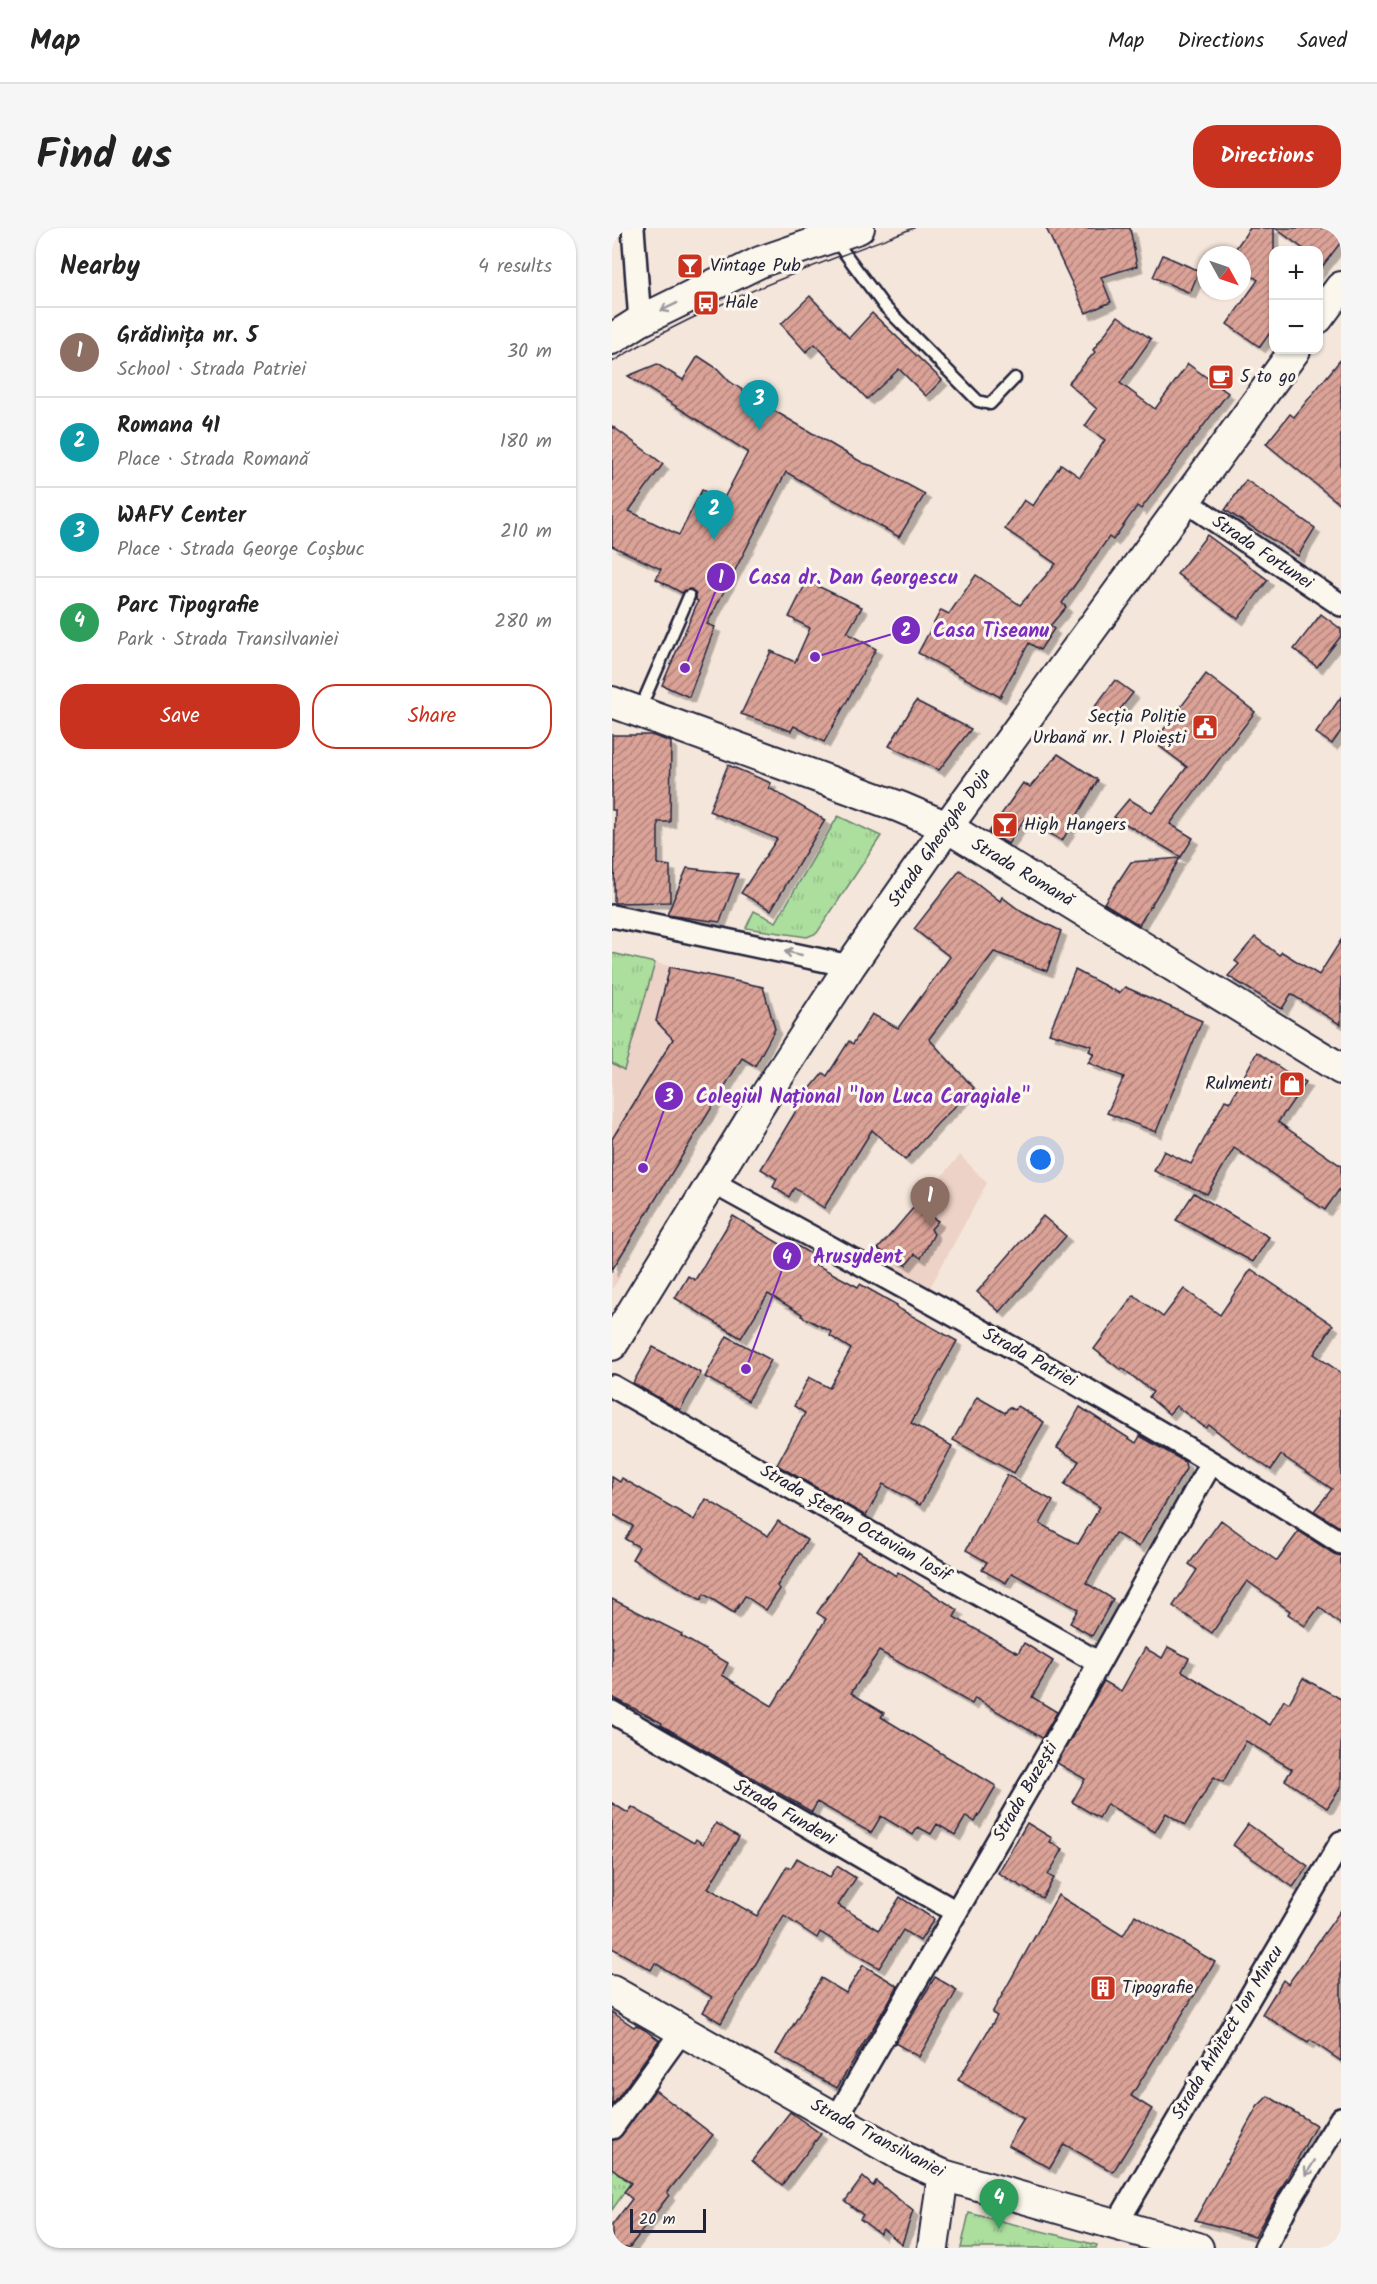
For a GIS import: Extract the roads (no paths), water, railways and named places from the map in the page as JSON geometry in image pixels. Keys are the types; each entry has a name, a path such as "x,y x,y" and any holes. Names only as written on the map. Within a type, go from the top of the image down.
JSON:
{"main road":[{"path":"612,339 640,321 760,262 846,232"},
{"name":"Strada Gheorghe Doja","path":"612,1345 712,1182 850,966 947,827 1292,354"},
{"name":"Strada Romană","path":"625,707 889,803 947,827 1341,1069"},
{"name":"Strada Transilvaniei","path":"612,1991 904,2157 943,2175 1198,2248"},
{"path":"933,2248 943,2175"}],"street":[{"path":"633,228 640,321"},
{"name":"Strada Fortunei","path":"1184,500 1341,605"},
{"path":"612,916 850,966"},
{"name":"Strada Patriei","path":"712,1182 1111,1404 1341,1543"},
{"name":"Strada Ștefan Octavian Iosif","path":"612,1386 1099,1663"},
{"name":"Strada Buzești","path":"836,2119 1099,1663 1211,1463"},
{"name":"Strada Fundeni","path":"612,1712 956,1912"},
{"name":"Strada Arhitect Ion Mincu","path":"1116,2225 1341,1842"},
{"path":"612,2128 682,2031"},
{"path":"1265,2248 1288,2204 1341,2118"}],"lane":[{"path":"846,232 884,306 978,401 990,404 1015,378"},
{"path":"625,707 689,596"}],"tram line":[{"path":"612,362 683,322 759,288 914,228"}],"place":[{"name":"Vintage Pub","path":"690,266"},
{"name":"Hale","path":"706,303"},
{"name":"5 to go","path":"1221,377"},
{"name":"WAFY Center","path":"759,430"},
{"name":"Romana 41","path":"714,540"},
{"name":"Casa Tiseanu","path":"815,657"},
{"name":"Casa dr. Dan Georgescu","path":"685,668"},
{"name":"Secția Poliție Urbană nr. 1 Ploiești","path":"1205,727"},
{"name":"High Hangers","path":"1005,825"},
{"name":"Rulmenti","path":"1292,1084"},
{"name":"Colegiul Național \"Ion Luca Caragiale\"","path":"643,1168"},
{"name":"Grădinița nr. 5","path":"930,1227"},
{"name":"Arusydent","path":"746,1369"},
{"name":"Tipografie","path":"1103,1988"},
{"name":"Parc Tipografie","path":"999,2229"}]}
